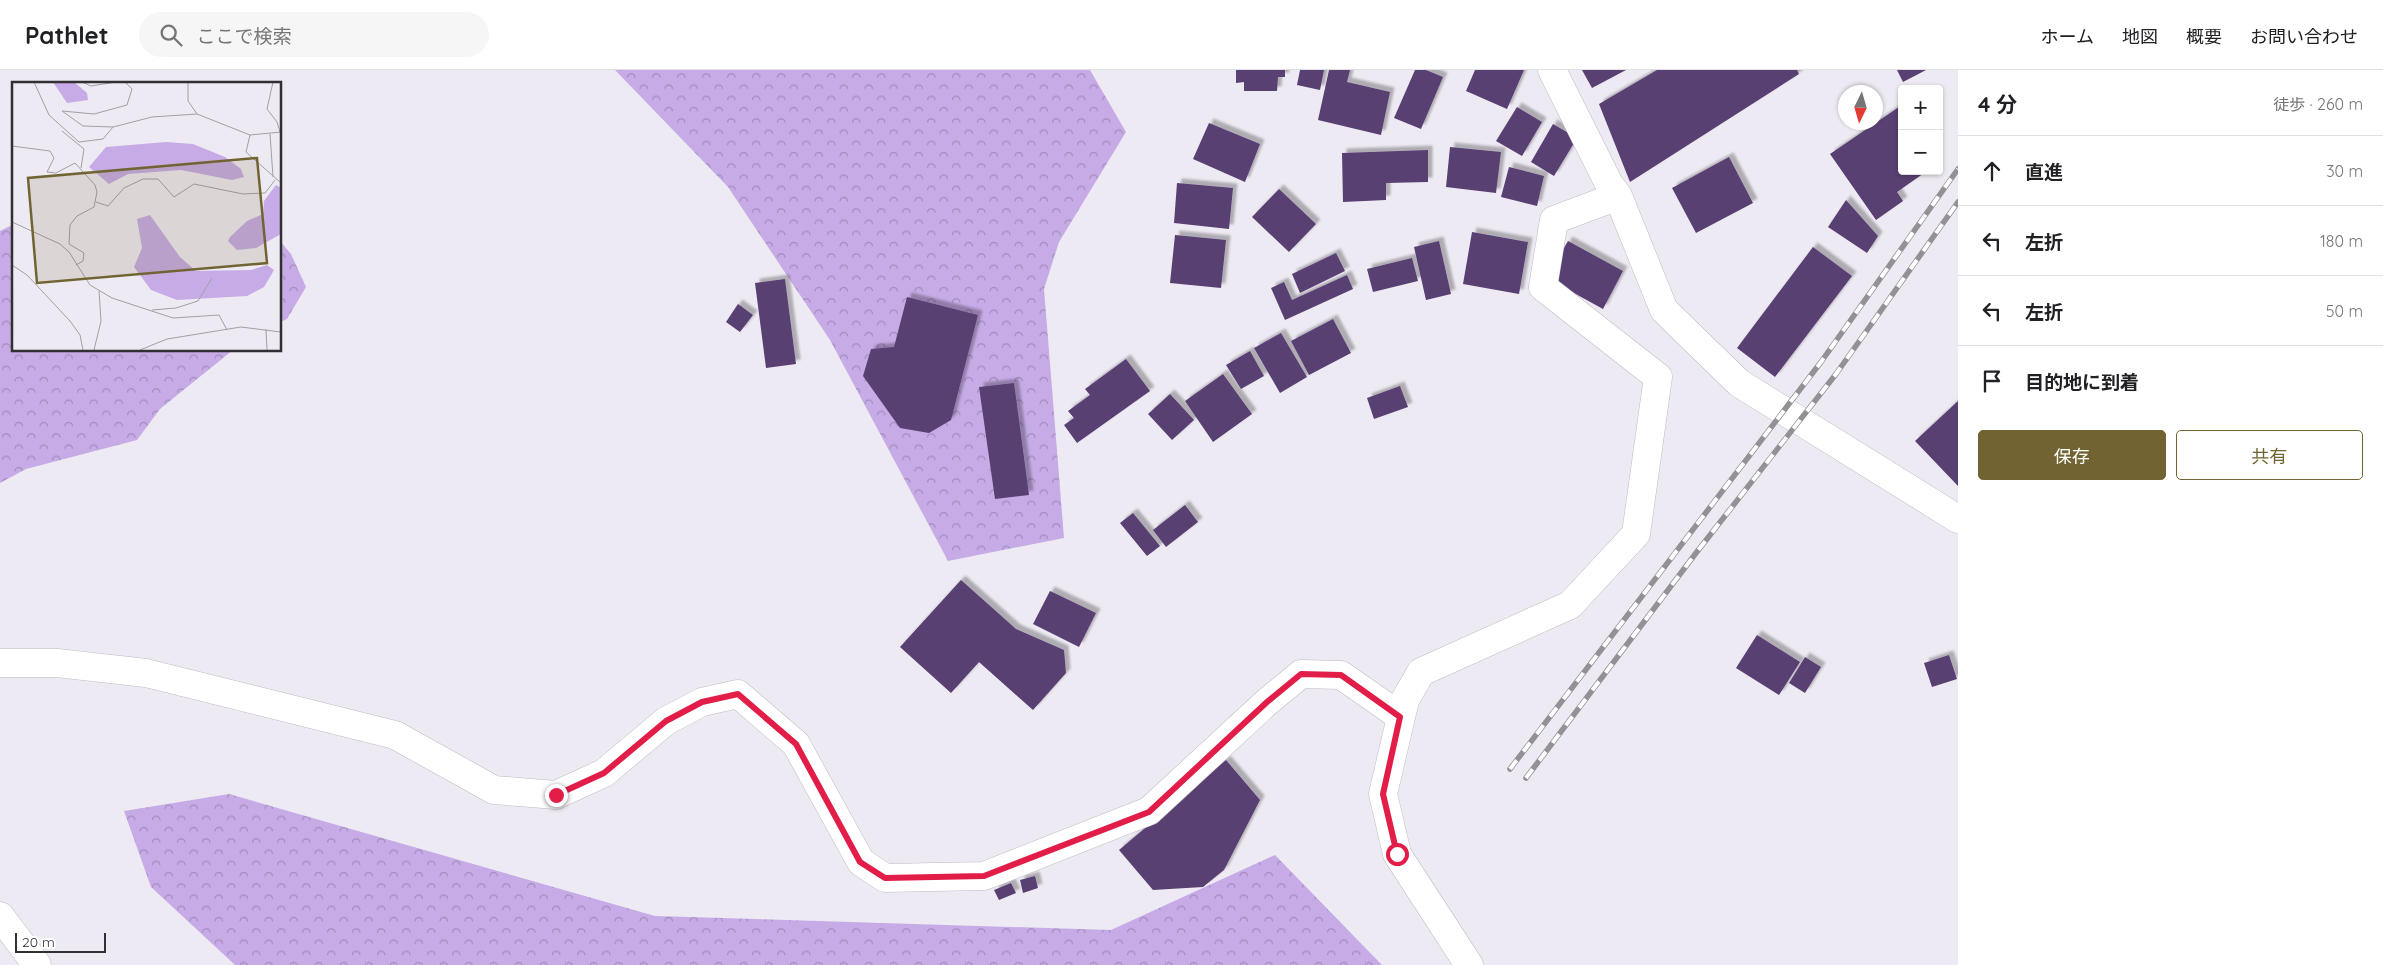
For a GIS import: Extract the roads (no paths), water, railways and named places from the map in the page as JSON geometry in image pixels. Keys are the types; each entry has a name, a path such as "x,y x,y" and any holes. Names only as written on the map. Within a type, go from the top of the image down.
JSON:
{"street":[{"path":"1552,70 1609,184 1618,196 1664,310 1739,383 1958,519"},
{"path":"1469,965 1397,854 1383,794 1404,700 1421,672 1570,605 1636,534 1658,377 1543,287 1554,220 1618,196"},
{"path":"0,663 57,662 146,673 395,735 494,790 556,795 604,773 666,721 702,702 738,694 796,744 860,862 885,878 984,876 1149,812 1267,702 1301,674 1341,675 1400,717"},
{"path":"0,916 37,965"}],"railway":[{"path":"1510,769 1821,362 1958,169"},
{"path":"1526,778 1696,553 1836,374 1958,202"}]}
